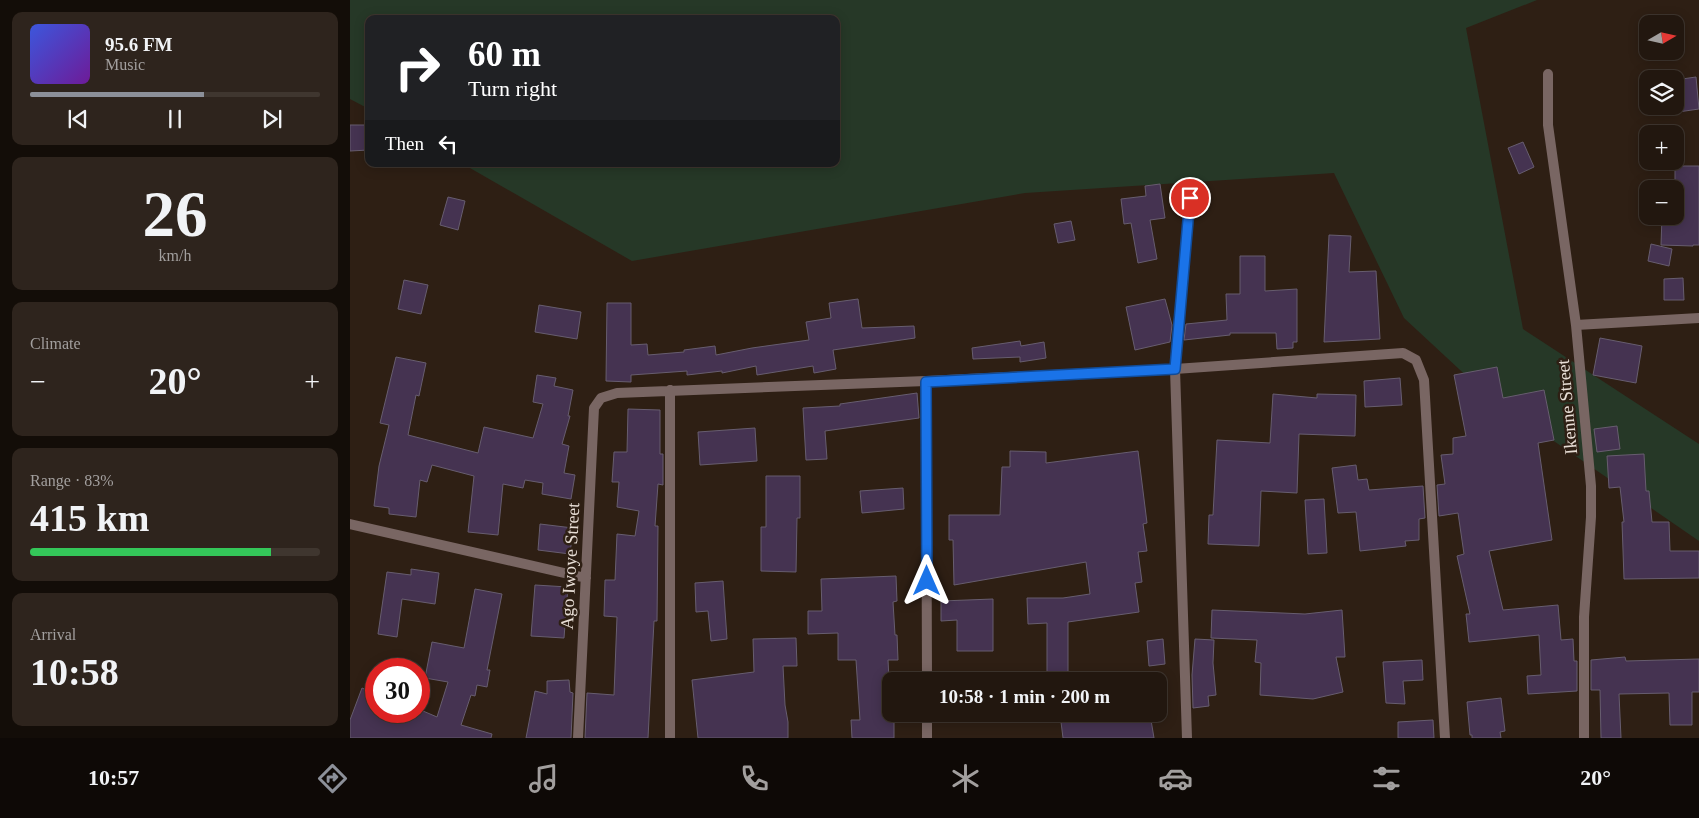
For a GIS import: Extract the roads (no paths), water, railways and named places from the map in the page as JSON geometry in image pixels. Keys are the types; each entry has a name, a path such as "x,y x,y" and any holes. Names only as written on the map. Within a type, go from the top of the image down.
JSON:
{"street":[{"name":"Ikenne Street","path":"1548,74 1548,125 1576,324 1591,486 1591,517 1584,617 1584,738"},
{"path":"1187,738 1175,369 1190,198"},
{"path":"1576,324 1699,318"},
{"path":"670,738 670,390 926,382 1175,369 1403,353 1416,360 1424,380 1445,738"},
{"path":"926,382 927,672"},
{"name":"Ago Iwoye Street","path":"578,738 594,408 601,398 617,393 670,390"},
{"path":"350,524 586,578"},
{"path":"927,722 927,738"}]}
